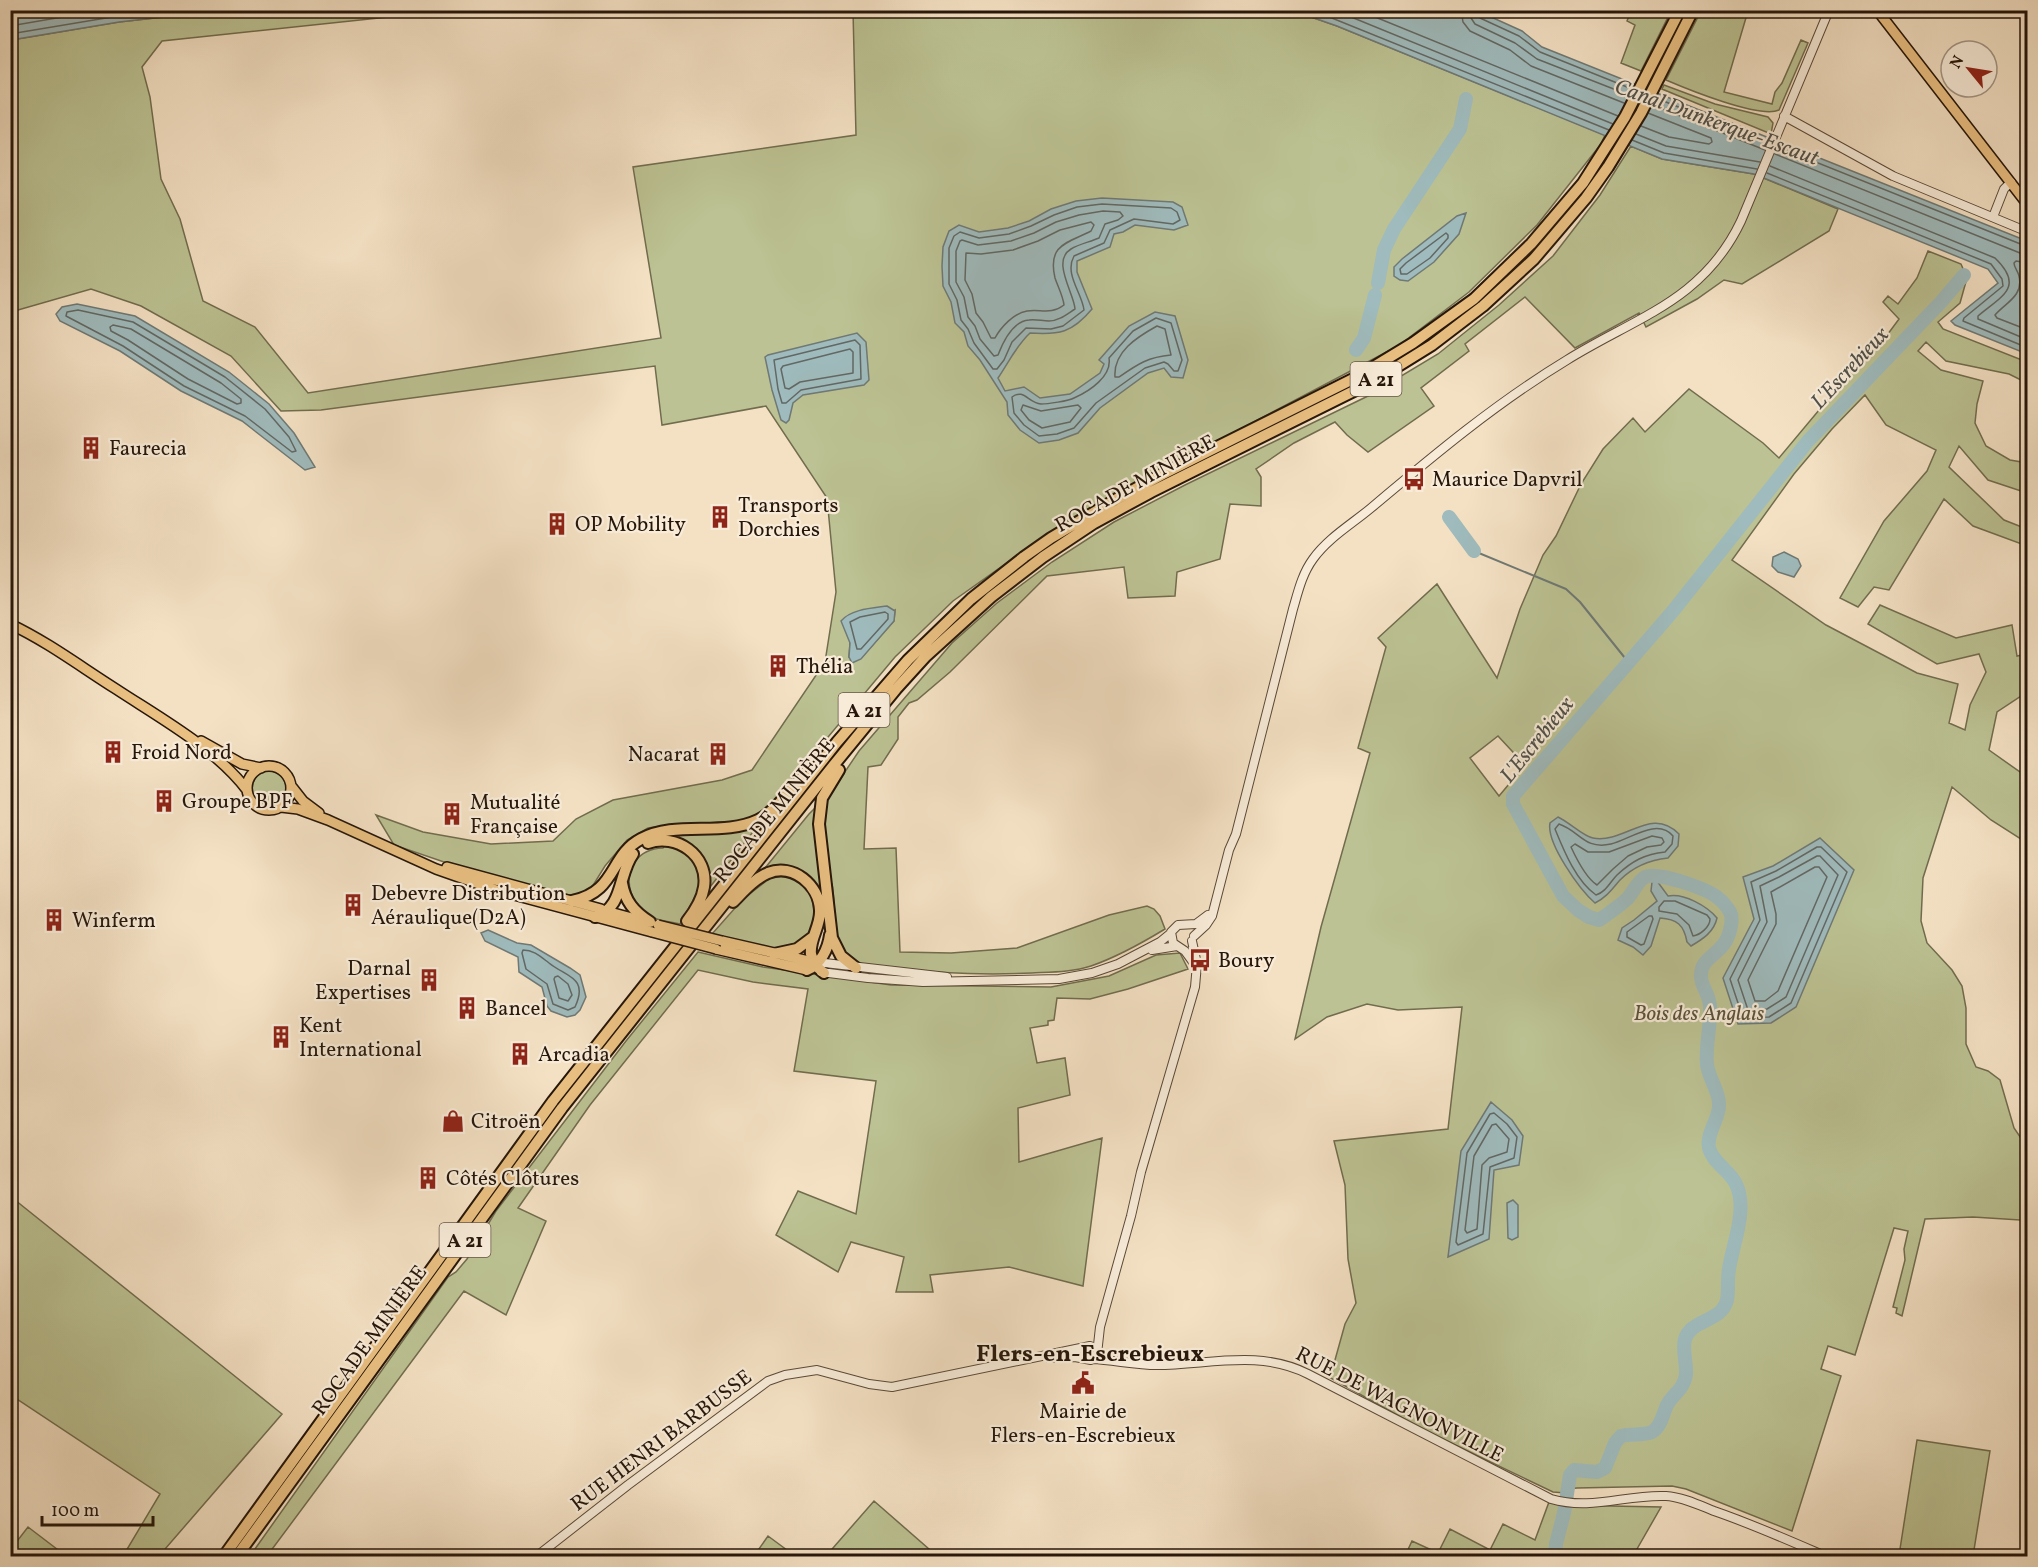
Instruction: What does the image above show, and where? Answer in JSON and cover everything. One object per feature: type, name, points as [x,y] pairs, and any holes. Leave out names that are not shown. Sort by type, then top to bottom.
[{"type":"highway","name":"ROCADE MINIÈRE","points":[[1671,41],[1680,10]]},
{"type":"highway","name":"ROCADE MINIÈRE","points":[[237,1557],[586,1076],[877,712],[926,656],[967,617],[1022,572],[1078,533],[1134,501],[1374,381],[1411,359],[1456,327],[1500,291],[1534,259],[1567,221],[1671,41],[1693,10]]},
{"type":"highway","name":"ROCADE MINIÈRE","points":[[224,1557],[510,1159],[837,742],[923,644],[971,600],[1024,557],[1079,521],[1137,487],[1336,388],[1413,344],[1462,308],[1506,270],[1587,186]]},
{"type":"highway","points":[[856,968],[838,952],[832,938],[819,824],[820,804],[827,788],[877,712]]},
{"type":"highway","points":[[572,901],[590,896],[603,886],[629,847],[644,837],[664,832],[736,826],[760,819],[837,742]]},
{"type":"highway","points":[[602,914],[618,894],[625,868],[634,852],[644,845],[657,840],[670,841],[692,852],[700,862],[705,877],[702,896],[659,967]]},
{"type":"highway","points":[[702,931],[756,880],[767,874],[791,872],[810,884],[816,893],[820,909],[819,924],[811,948],[816,966]]},
{"type":"highway","points":[[622,883],[624,894],[631,906],[653,926]]},
{"type":"highway","points":[[602,914],[600,898],[603,886]]},
{"type":"highway","points":[[816,966],[826,947],[830,928]]},
{"type":"highway","points":[[774,954],[801,947],[816,932]]},
{"type":"main road","points":[[1877,10],[2028,205]]},
{"type":"main road","points":[[10,624],[45,642],[180,731],[222,764],[247,790],[251,801],[261,809],[271,810],[281,807],[298,809],[446,872],[496,890],[653,926],[719,945],[816,966]]},
{"type":"main road","points":[[10,631],[67,657]]},
{"type":"main road","points":[[180,731],[242,764],[261,768],[270,766],[282,770],[303,801],[328,820]]},
{"type":"main road","points":[[247,790],[249,778],[261,768]]},
{"type":"main road","points":[[281,807],[290,797],[292,787]]},
{"type":"main road","points":[[387,847],[446,867],[572,901],[602,914]]},
{"type":"main road","points":[[719,945],[774,954],[816,966]]},
{"type":"street","points":[[816,966],[899,981],[1043,981],[1072,978],[1110,967],[1160,948],[1187,946],[1210,919],[1229,850],[1236,834],[1298,594],[1305,572],[1315,556],[1335,536],[1398,483],[1485,414],[1568,359],[1660,310],[1707,271],[1728,245],[1737,229],[1829,10]]},
{"type":"street","points":[[1783,119],[1893,176],[2028,232]]},
{"type":"street","points":[[1993,217],[2004,189],[2011,182]]},
{"type":"street","points":[[1131,958],[1160,942],[1171,933],[1176,925],[1196,924],[1204,920],[1215,902]]},
{"type":"street","points":[[1093,1348],[1083,1353],[1089,1359],[1096,1356],[1093,1348],[1101,1327],[1196,975],[1192,929],[1186,925]]},
{"type":"street","points":[[1171,933],[1172,941],[1191,960],[1196,975]]},
{"type":"street","points":[[816,966],[982,981]]},
{"type":"street","name":"RUE DE WAGNONVILLE","points":[[1093,1348],[1110,1359]]},
{"type":"street","name":"RUE HENRI BARBUSSE","points":[[537,1557],[754,1389],[773,1379],[817,1370],[869,1384],[892,1387],[1041,1355],[1093,1348]]},
{"type":"street","name":"RUE HENRI BARBUSSE","points":[[1026,1360],[1068,1357],[1089,1359]]},
{"type":"street","name":"RUE DE WAGNONVILLE","points":[[1089,1359],[1159,1365],[1244,1359],[1292,1367],[1530,1490],[1559,1501],[1570,1504],[1595,1504],[1656,1496],[1676,1498],[1752,1524],[1825,1557]]},
{"type":"green space","points":[[217,11],[445,11],[162,41],[142,67],[150,97],[161,179],[180,219],[203,301],[255,327],[308,393],[661,338],[633,167],[856,135],[853,11],[1294,11],[1337,26],[1605,135],[1601,144],[1537,225],[1469,292],[1398,346],[1066,521],[953,601],[895,657],[777,798],[759,813],[756,828],[710,887],[698,891],[680,924],[659,920],[644,913],[635,902],[629,884],[631,868],[640,856],[654,849],[663,848],[670,835],[669,825],[648,828],[627,840],[605,866],[592,887],[584,893],[569,895],[447,863],[394,845],[376,815],[423,832],[491,844],[553,841],[576,819],[613,800],[722,780],[752,770],[825,662],[836,592],[827,498],[766,406],[662,425],[655,366],[321,410],[281,411],[231,356],[141,306],[91,289],[11,312],[11,40],[119,22]],"holes":[[[895,610],[894,621],[861,658],[849,657],[850,643]]]},
{"type":"green space","points":[[1631,11],[1671,11],[1641,71],[1621,63],[1635,25],[1627,21]]},
{"type":"green space","points":[[1701,11],[1748,11],[1724,92],[1772,104],[1775,92],[1782,83],[1801,40],[1808,43],[1779,110],[1770,112],[1740,107],[1666,80]]},
{"type":"green space","points":[[1664,85],[1715,104],[1768,117],[1773,123],[1771,134],[1662,89]]},
{"type":"green space","points":[[1631,146],[1662,159],[1754,174],[1838,209],[1829,231],[1742,284],[1724,280],[1697,299],[1646,327],[1639,313],[1575,348],[1525,297],[1465,344],[1469,351],[1421,388],[1434,406],[1368,452],[1335,422],[1294,443],[1256,469],[1261,477],[1261,506],[1230,504],[1220,559],[1177,572],[1175,596],[1128,598],[1124,567],[1047,576],[950,672],[917,700],[909,703],[898,717],[898,739],[881,765],[868,767],[864,849],[896,848],[900,952],[951,953],[1017,948],[1109,915],[1147,906],[1154,909],[1160,916],[1165,929],[1110,958],[1091,966],[1069,971],[1015,974],[966,973],[872,966],[852,959],[842,948],[837,931],[832,884],[822,885],[811,894],[815,915],[809,933],[796,943],[777,949],[712,934],[743,899],[765,882],[765,868],[809,814],[832,791],[859,751],[952,643],[997,603],[1052,562],[1114,522],[1368,396],[1438,354],[1499,305],[1553,256],[1600,195]]},
{"type":"green space","name":"Bois des Anglais","points":[[1928,251],[1961,264],[1967,278],[1960,303],[1938,322],[1943,329],[2027,362],[2027,383],[2009,374],[1946,361],[1926,342],[1918,351],[1941,370],[1983,381],[1975,423],[1986,446],[2010,460],[2027,463],[2027,493],[1988,480],[1959,446],[1949,467],[2004,520],[2027,529],[2027,546],[1973,526],[1944,499],[1889,590],[1874,587],[1858,607],[1840,598],[1884,521],[1927,471],[1936,450],[1886,425],[1865,395],[1832,429],[1794,474],[1732,560],[1826,625],[1917,673],[1958,684],[1949,723],[1965,730],[1970,705],[1986,672],[1979,654],[1937,664],[1868,624],[1880,605],[1956,638],[2012,625],[2017,656],[2027,654],[2027,692],[1997,712],[1989,750],[2027,777],[2027,843],[1991,820],[1952,787],[1923,878],[1921,921],[1927,943],[1952,970],[1962,986],[1966,1008],[1966,1044],[1976,1067],[1988,1071],[2000,1080],[2014,1128],[2027,1147],[2027,1182],[2021,1214],[2023,1214],[2020,1220],[1973,1217],[1925,1219],[1902,1316],[1896,1313],[1897,1308],[1893,1307],[1905,1260],[1904,1249],[1908,1231],[1894,1228],[1855,1355],[1828,1346],[1821,1369],[1841,1376],[1792,1531],[1686,1489],[1672,1486],[1577,1488],[1566,1489],[1565,1493],[1553,1492],[1426,1431],[1327,1376],[1335,1360],[1345,1324],[1356,1303],[1348,1259],[1345,1185],[1334,1141],[1448,1129],[1462,1007],[1398,1010],[1367,1004],[1327,1017],[1295,1039],[1321,927],[1370,753],[1358,748],[1386,647],[1378,638],[1437,584],[1497,678],[1520,609],[1543,555],[1556,536],[1581,484],[1603,449],[1633,418],[1645,432],[1689,389],[1763,443],[1779,458],[1850,373],[1882,342],[1899,319],[1883,302],[1888,296],[1898,304],[1917,278]],"holes":[[[1498,736],[1525,765],[1499,796],[1470,758]]]},
{"type":"green space","points":[[269,771],[281,776],[286,788],[281,800],[269,805],[257,800],[252,788],[257,776]]},
{"type":"green space","points":[[698,952],[763,967],[891,985],[1051,987],[1109,976],[1156,955],[1180,953],[1188,969],[1090,999],[1057,998],[1054,1020],[1048,1021],[1048,1025],[1030,1028],[1037,1063],[1065,1058],[1070,1095],[1018,1108],[1019,1162],[1102,1138],[1083,1286],[1009,1267],[930,1275],[933,1292],[896,1292],[904,1257],[851,1242],[838,1272],[776,1235],[798,1191],[856,1214],[876,1081],[794,1071],[808,989],[753,982],[698,970],[590,1105],[518,1208],[546,1221],[506,1315],[464,1291],[267,1556],[250,1556],[448,1277],[456,1272],[467,1259],[496,1211],[626,1041]]},
{"type":"green space","points":[[10,1196],[282,1414],[159,1556],[123,1556],[160,1494],[11,1395]]},
{"type":"green space","points":[[1917,1440],[1990,1451],[1973,1556],[1950,1556],[1900,1549]]},
{"type":"green space","points":[[874,1501],[937,1556],[826,1556]]},
{"type":"green space","points":[[1549,1502],[1560,1505],[1661,1507],[1635,1556],[1405,1556],[1412,1541],[1438,1553],[1450,1529],[1490,1550],[1503,1524],[1535,1540]]},
{"type":"green space","points":[[28,1527],[66,1556],[11,1556],[11,1549]]},
{"type":"green space","points":[[768,1536],[795,1556],[754,1556]]},
{"type":"water","points":[[11,10],[217,11],[119,22],[11,40]]},
{"type":"water","name":"Canal Dunkerque-Escaut","points":[[1294,11],[1478,11],[1522,31],[1542,47],[2027,241],[2027,354],[1955,325],[1951,321],[1998,283],[1988,269],[1754,174],[1662,159],[1337,26]]},
{"type":"water","points":[[1102,198],[1173,202],[1182,207],[1188,225],[1174,230],[1135,225],[1114,234],[1110,247],[1077,261],[1077,272],[1092,309],[1078,323],[1064,331],[1030,333],[998,378],[1005,391],[1024,387],[1040,398],[1070,394],[1100,373],[1104,364],[1099,360],[1129,326],[1155,312],[1175,316],[1188,360],[1183,378],[1171,377],[1164,368],[1148,373],[1100,408],[1078,433],[1059,440],[1039,443],[1020,430],[1008,415],[1007,402],[980,360],[968,346],[964,332],[955,323],[951,302],[943,286],[943,247],[949,231],[959,225],[979,232],[1008,228],[1076,201]]},
{"type":"water","points":[[1466,213],[1459,234],[1434,262],[1408,281],[1394,276],[1394,267],[1402,259],[1457,216]]},
{"type":"water","points":[[77,304],[135,316],[229,372],[269,404],[294,433],[315,467],[305,470],[242,421],[181,391],[120,351],[60,321],[56,314],[62,307]]},
{"type":"water","points":[[857,333],[866,342],[869,380],[864,385],[803,395],[793,403],[789,420],[786,423],[781,420],[765,357]]},
{"type":"water","points":[[1784,552],[1798,559],[1801,566],[1794,577],[1778,572],[1772,566],[1773,557]]},
{"type":"water","points":[[887,606],[895,611],[894,621],[861,659],[852,663],[849,657],[850,643],[841,621],[856,612]]},
{"type":"water","points":[[1558,817],[1593,838],[1616,836],[1638,827],[1658,823],[1669,826],[1679,834],[1678,846],[1668,858],[1654,860],[1636,867],[1595,903],[1565,866],[1553,842],[1550,823]]},
{"type":"water","points":[[1820,838],[1854,870],[1796,1007],[1771,1023],[1738,1024],[1723,978],[1754,919],[1743,877],[1773,866]]},
{"type":"water","points":[[1657,881],[1668,896],[1681,896],[1695,901],[1717,918],[1711,931],[1691,946],[1679,924],[1660,918],[1651,946],[1643,955],[1618,940],[1622,928],[1657,901],[1651,891],[1652,882]]},
{"type":"water","points":[[488,930],[517,943],[531,945],[580,975],[586,997],[580,1010],[575,1015],[567,1017],[551,1011],[547,1006],[542,987],[519,972],[518,957],[485,941],[481,933]]},
{"type":"water","points":[[1491,1102],[1512,1120],[1523,1136],[1519,1165],[1494,1170],[1489,1239],[1448,1257],[1461,1151]]},
{"type":"water","points":[[1513,1200],[1518,1205],[1518,1237],[1512,1240],[1508,1238],[1507,1203]]},
{"type":"waterway","points":[[1378,283],[1384,250],[1394,229],[1460,129],[1466,99]]},
{"type":"waterway","name":"L'Escrebieux","points":[[1555,1556],[1570,1475],[1574,1470],[1597,1472],[1605,1468],[1615,1443],[1621,1436],[1655,1430],[1660,1424],[1667,1405],[1685,1380],[1684,1343],[1688,1332],[1719,1313],[1727,1300],[1728,1273],[1741,1204],[1736,1184],[1714,1158],[1709,1148],[1709,1136],[1719,1104],[1707,1065],[1710,1007],[1701,971],[1705,963],[1726,940],[1732,918],[1726,906],[1712,894],[1660,876],[1642,879],[1628,898],[1599,920],[1589,917],[1563,896],[1513,804],[1513,796],[1673,611],[1808,441],[1964,275]]},
{"type":"waterway","points":[[1356,350],[1364,338],[1375,295]]},
{"type":"waterway","points":[[1449,517],[1474,551]]},
{"type":"waterway","points":[[1474,551],[1566,589],[1580,602],[1629,663]]},
{"type":"place","name":"Faurecia","points":[[91,448]]},
{"type":"place","name":"Maurice Dapvril","points":[[1414,479]]},
{"type":"place","name":"Transports Dorchies","points":[[720,517]]},
{"type":"place","name":"OP Mobility","points":[[557,524]]},
{"type":"place","name":"Thélia","points":[[778,666]]},
{"type":"place","name":"Froid Nord","points":[[113,752]]},
{"type":"place","name":"Nacarat","points":[[718,754]]},
{"type":"place","name":"Groupe BPF","points":[[164,801]]},
{"type":"place","name":"Mutualité Française","points":[[452,814]]},
{"type":"place","name":"Debevre Distribution Aéraulique(D2A)","points":[[353,905]]},
{"type":"place","name":"Winferm","points":[[54,920]]},
{"type":"place","name":"Boury","points":[[1200,960]]},
{"type":"place","name":"Darnal Expertises","points":[[429,980]]},
{"type":"place","name":"Bancel","points":[[467,1008]]},
{"type":"place","name":"Kent International","points":[[281,1037]]},
{"type":"place","name":"Arcadia","points":[[520,1054]]},
{"type":"place","name":"Citroën","points":[[453,1121]]},
{"type":"place","name":"Côtés Clôtures","points":[[428,1178]]},
{"type":"place","name":"Mairie de Flers-en-Escrebieux","points":[[1083,1383]]},
{"type":"district","name":"Flers-en-Escrebieux","points":[[1090,1353]]}]
